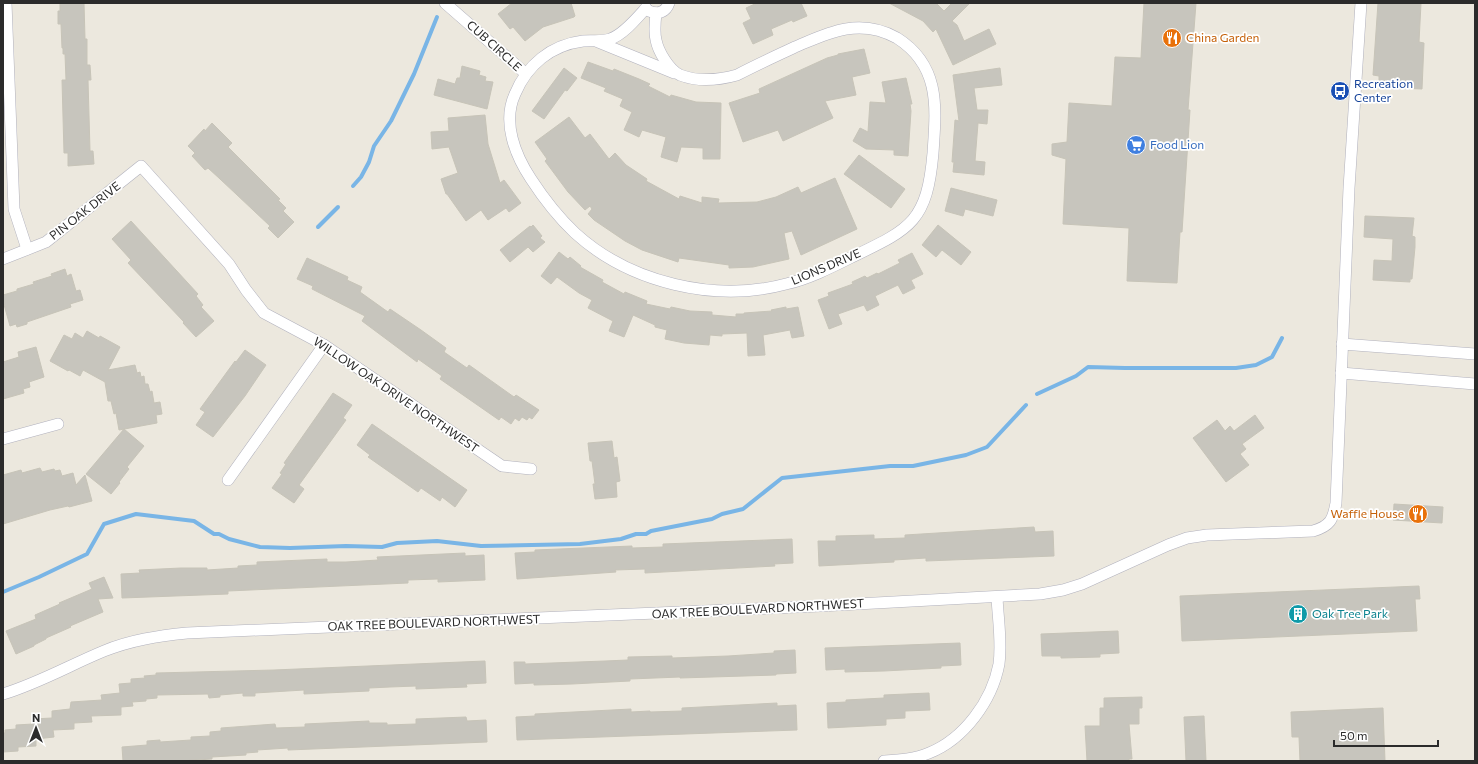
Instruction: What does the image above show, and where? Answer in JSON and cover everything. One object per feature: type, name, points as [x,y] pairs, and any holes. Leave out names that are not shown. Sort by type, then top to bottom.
[{"type":"street","points":[[6,3],[14,210],[28,250]]},
{"type":"street","name":"CUB CIRCLE","points":[[445,3],[525,73]]},
{"type":"street","points":[[644,5],[648,10],[656,13],[662,12],[668,7],[669,3]]},
{"type":"street","name":"OAK TREE BOULEVARD NORTHWEST","points":[[3,694],[24,688],[104,651],[128,642],[157,636],[187,633],[820,606],[1040,594],[1063,590],[1082,584],[1168,545],[1187,538],[1207,535],[1313,531],[1322,528],[1330,522],[1334,514],[1336,503],[1350,180],[1361,3]]},
{"type":"street","name":"LIONS DRIVE","points":[[593,40],[679,75],[712,80],[724,79],[737,75],[828,33],[861,27],[879,30],[891,35],[910,48],[919,57],[930,79],[936,106],[931,174],[926,195],[914,220],[902,231],[887,240],[801,280],[785,285],[746,290],[726,291],[702,289],[648,276],[628,268],[589,245],[554,212],[528,175],[513,144],[510,117],[513,96],[525,73],[543,56],[563,45],[575,42],[593,40],[609,40],[624,30],[637,18],[644,5]]},
{"type":"street","points":[[656,13],[656,41],[664,60],[679,75]]},
{"type":"street","name":"PIN OAK DRIVE","points":[[3,259],[46,242],[141,166]]},
{"type":"street","name":"WILLOW OAK DRIVE NORTHWEST","points":[[141,166],[229,264],[246,290],[264,313],[324,345],[502,466],[531,470]]},
{"type":"street","points":[[1342,344],[1475,354]]},
{"type":"street","points":[[228,480],[324,345]]},
{"type":"street","points":[[1341,373],[1475,384]]},
{"type":"street","points":[[3,439],[58,424]]},
{"type":"street","points":[[884,761],[907,759],[929,753],[946,744],[962,730],[981,707],[994,684],[999,664],[1000,635],[997,597]]},
{"type":"building","points":[[60,3],[84,3],[85,39],[87,39],[87,65],[90,65],[91,80],[88,80],[90,151],[93,151],[94,164],[68,166],[68,153],[64,153],[62,80],[66,80],[65,54],[63,54],[62,48],[61,24],[58,24],[58,11],[60,11]]},
{"type":"building","points":[[512,3],[571,3],[575,16],[543,27],[525,41],[513,27],[510,29],[498,14]]},
{"type":"building","points":[[757,3],[801,3],[807,16],[793,22],[792,20],[771,29],[773,35],[753,44],[743,23],[751,19],[746,8]]},
{"type":"building","points":[[889,3],[936,3],[944,11],[952,3],[970,3],[952,21],[957,25],[964,41],[989,29],[996,44],[953,65],[936,29],[933,32],[923,21]]},
{"type":"building","points":[[1144,3],[1196,3],[1188,110],[1190,110],[1182,232],[1180,232],[1177,283],[1127,281],[1129,228],[1063,224],[1066,159],[1052,155],[1052,144],[1067,142],[1069,103],[1112,106],[1115,57],[1141,58]]},
{"type":"building","points":[[1378,3],[1421,3],[1419,42],[1424,43],[1422,89],[1379,87],[1379,76],[1373,75]]},
{"type":"building","points":[[864,49],[870,73],[852,77],[856,95],[825,101],[833,118],[783,141],[778,130],[743,142],[729,103],[760,93],[759,89],[827,58],[838,54]]},
{"type":"building","points":[[588,62],[613,71],[614,69],[639,79],[650,84],[648,86],[670,97],[671,95],[696,102],[721,103],[720,159],[703,159],[703,148],[681,147],[677,162],[661,157],[666,137],[642,130],[639,137],[624,130],[632,112],[620,106],[623,99],[604,91],[606,88],[581,78]]},
{"type":"building","points":[[462,66],[480,71],[479,75],[486,77],[485,81],[493,82],[487,109],[434,95],[438,79],[455,84],[457,78],[460,78]]},
{"type":"building","points":[[564,68],[577,78],[567,91],[565,90],[544,119],[532,111]]},
{"type":"building","points":[[1000,68],[1002,85],[974,88],[977,110],[988,110],[987,124],[978,123],[975,161],[985,162],[984,175],[953,172],[954,162],[952,162],[955,120],[959,121],[953,75]]},
{"type":"building","points":[[906,78],[912,104],[910,104],[911,111],[908,156],[894,155],[894,150],[866,149],[853,141],[860,128],[868,132],[870,102],[886,103],[882,82]]},
{"type":"building","points":[[485,115],[488,144],[500,183],[504,180],[521,203],[509,212],[506,208],[488,220],[481,210],[466,221],[446,194],[441,179],[458,173],[449,147],[432,149],[431,132],[449,131],[448,118]]},
{"type":"building","points":[[569,117],[585,138],[590,134],[609,159],[615,153],[626,165],[647,179],[646,181],[679,199],[680,196],[702,203],[702,197],[719,199],[718,203],[757,202],[776,197],[798,187],[801,193],[835,178],[857,229],[801,255],[792,231],[784,233],[789,259],[753,267],[729,268],[729,265],[679,258],[678,262],[642,250],[625,241],[594,220],[588,214],[592,209],[590,206],[585,210],[568,192],[545,161],[547,159],[535,142]]},
{"type":"building","points":[[212,123],[232,143],[228,147],[280,199],[278,200],[286,208],[283,211],[294,222],[278,238],[268,228],[270,226],[208,168],[205,170],[192,156],[195,153],[188,146],[204,129],[205,131]]},
{"type":"building","points":[[859,155],[905,189],[891,208],[844,174]]},
{"type":"building","points":[[951,188],[997,200],[993,216],[965,209],[963,216],[945,211]]},
{"type":"building","points":[[1365,216],[1414,218],[1412,236],[1415,237],[1415,247],[1412,279],[1410,279],[1410,282],[1373,280],[1374,260],[1392,261],[1393,239],[1364,237]]},
{"type":"building","points":[[131,221],[198,294],[196,296],[203,305],[201,307],[214,321],[196,337],[183,323],[184,322],[128,263],[131,260],[112,239]]},
{"type":"building","points":[[533,225],[542,236],[540,238],[545,242],[533,252],[528,247],[510,262],[500,250]]},
{"type":"building","points":[[938,225],[971,252],[961,265],[942,250],[936,257],[922,245]]},
{"type":"building","points":[[559,252],[568,259],[570,257],[581,266],[580,267],[603,280],[602,282],[624,294],[625,292],[647,301],[646,304],[670,309],[671,307],[690,311],[712,312],[712,315],[736,317],[736,314],[772,311],[771,310],[786,307],[786,309],[798,307],[804,336],[792,338],[790,330],[763,335],[765,355],[748,356],[747,333],[722,334],[722,336],[710,335],[709,345],[684,343],[665,339],[667,330],[655,327],[655,325],[633,315],[624,337],[609,331],[613,321],[588,308],[592,300],[579,293],[557,277],[551,284],[541,276]]},
{"type":"building","points":[[912,253],[923,274],[911,280],[915,288],[903,294],[898,285],[875,296],[879,305],[867,311],[864,305],[838,314],[842,324],[829,329],[818,300],[829,296],[828,293],[853,284],[852,282],[865,276],[867,278],[877,273],[878,274],[900,263],[898,260]]},
{"type":"building","points":[[307,258],[348,277],[347,280],[362,287],[360,292],[388,312],[390,309],[421,330],[446,348],[444,352],[467,368],[469,365],[514,397],[516,395],[539,410],[532,419],[529,417],[527,420],[522,417],[519,421],[515,418],[511,424],[501,417],[499,420],[440,379],[442,376],[418,359],[417,362],[362,321],[365,316],[312,289],[313,286],[297,279]]},
{"type":"building","points":[[65,269],[67,276],[71,274],[76,291],[80,290],[83,300],[70,304],[71,307],[27,322],[27,324],[17,327],[16,324],[10,326],[3,301],[3,295],[34,284],[33,282],[52,276],[51,274]]},
{"type":"building","points":[[87,331],[120,347],[108,370],[135,365],[137,373],[140,372],[141,377],[144,376],[145,384],[148,384],[150,392],[152,391],[154,403],[160,402],[162,414],[156,415],[157,423],[119,430],[116,413],[114,414],[111,401],[108,401],[105,382],[83,370],[80,376],[50,361],[64,335],[72,339],[75,333],[83,338]]},
{"type":"building","points":[[36,347],[44,377],[29,382],[30,387],[23,389],[24,393],[3,399],[3,362],[19,357],[18,352]]},
{"type":"building","points":[[245,350],[266,365],[245,396],[213,437],[196,425],[205,412],[200,409],[235,361],[236,362]]},
{"type":"building","points":[[333,393],[352,405],[343,418],[346,420],[299,485],[304,489],[294,503],[272,488],[282,474],[280,473],[286,464],[284,463]]},
{"type":"building","points":[[1255,415],[1264,428],[1242,444],[1246,449],[1240,454],[1249,465],[1226,482],[1193,438],[1217,420],[1225,431],[1230,426],[1234,431]]},
{"type":"building","points":[[372,424],[467,490],[455,507],[442,497],[440,501],[421,488],[418,492],[368,457],[370,455],[357,445]]},
{"type":"building","points":[[124,429],[144,446],[127,467],[129,469],[111,494],[86,474]]},
{"type":"building","points":[[612,441],[614,458],[617,457],[620,481],[616,482],[617,497],[595,499],[593,484],[595,484],[588,443]]},
{"type":"building","points":[[40,468],[42,472],[54,469],[55,471],[60,470],[62,476],[73,473],[76,485],[85,475],[92,501],[50,510],[3,524],[3,475],[21,470],[22,473]]},
{"type":"building","name":"Waffle House","points":[[1394,504],[1443,507],[1442,523],[1393,520]]},
{"type":"building","points":[[1034,527],[1035,532],[1053,531],[1054,556],[926,561],[926,558],[894,560],[894,562],[819,566],[818,541],[836,541],[836,536],[874,535],[874,539],[905,538],[905,535]]},
{"type":"building","points":[[792,539],[793,563],[774,564],[775,566],[645,573],[645,569],[615,570],[616,572],[517,579],[515,553],[535,552],[535,550],[632,546],[632,548],[663,547],[663,544]]},
{"type":"building","points":[[465,553],[465,556],[484,555],[485,580],[438,582],[438,579],[408,580],[408,583],[228,591],[228,594],[122,598],[121,574],[140,573],[139,570],[207,568],[207,570],[257,565],[257,562],[327,559],[327,562],[346,562],[378,560],[377,557]]},
{"type":"building","points":[[104,577],[113,598],[98,599],[103,612],[70,626],[71,627],[16,654],[6,631],[36,619],[35,615],[92,589],[89,583]]},
{"type":"building","name":"Oak Tree Park","points":[[1419,586],[1420,599],[1415,599],[1417,631],[1182,641],[1180,596]]},
{"type":"building","points":[[1118,631],[1119,653],[1100,654],[1100,657],[1061,658],[1061,656],[1042,656],[1041,634]]},
{"type":"building","points":[[960,643],[961,665],[941,666],[941,668],[884,671],[845,672],[845,669],[826,670],[825,648]]},
{"type":"building","points":[[795,650],[796,673],[776,675],[630,679],[630,681],[572,684],[515,684],[514,662],[525,662],[525,664],[628,660],[628,657],[672,656],[672,658],[728,656]]},
{"type":"building","points":[[485,661],[486,683],[466,684],[467,687],[416,689],[416,686],[390,687],[369,688],[369,691],[304,694],[304,690],[255,693],[255,696],[243,696],[243,693],[220,695],[220,697],[209,698],[208,694],[157,695],[157,698],[146,699],[146,701],[132,702],[133,706],[121,707],[121,715],[91,716],[92,722],[74,723],[74,729],[53,730],[54,737],[36,739],[36,746],[18,747],[18,751],[3,752],[3,733],[5,733],[5,730],[16,729],[16,725],[33,724],[33,719],[52,718],[52,711],[70,709],[71,702],[102,700],[101,695],[120,693],[119,684],[131,683],[131,679],[145,678],[144,676],[156,675],[156,673],[274,670]]},
{"type":"building","points":[[929,693],[930,710],[905,711],[905,718],[886,719],[886,725],[828,728],[827,703],[846,702],[846,700],[884,698],[884,695]]},
{"type":"building","points":[[1142,697],[1142,708],[1139,708],[1139,724],[1129,724],[1132,759],[1129,759],[1129,761],[1087,761],[1085,726],[1100,726],[1100,708],[1104,708],[1104,698]]},
{"type":"building","points":[[777,703],[777,706],[796,705],[797,730],[517,740],[516,717],[535,716],[535,714],[631,709],[631,712],[682,711],[682,708]]},
{"type":"building","points":[[1383,708],[1385,761],[1300,761],[1299,737],[1292,737],[1291,712]]},
{"type":"building","points":[[1204,716],[1206,761],[1186,761],[1184,717]]},
{"type":"building","points":[[466,717],[467,721],[486,720],[487,742],[288,750],[288,748],[257,750],[258,752],[246,753],[246,755],[212,757],[212,759],[181,761],[123,761],[122,747],[147,745],[147,741],[160,740],[160,742],[191,740],[191,737],[210,736],[210,732],[221,731],[221,728],[275,724],[276,728],[305,727],[305,724],[369,721],[369,723],[387,723],[387,725],[416,724],[416,719]]},
{"type":"waterway","points":[[353,186],[361,177],[369,162],[374,146],[391,121],[414,74],[437,17]]},
{"type":"waterway","points":[[318,227],[338,207]]},
{"type":"waterway","points":[[1037,394],[1076,376],[1088,367],[1236,368],[1256,365],[1272,357],[1282,338]]},
{"type":"waterway","points":[[3,592],[87,554],[104,524],[136,514],[194,521],[214,534],[219,534],[229,539],[260,547],[382,547],[397,543],[437,541],[481,546],[580,544],[621,539],[636,534],[646,534],[651,531],[712,519],[722,514],[743,509],[782,478],[890,466],[913,466],[966,455],[987,447],[1026,405]]},
{"type":"place","name":"China Garden","points":[[1172,38]]},
{"type":"place","name":"Recreation Center","points":[[1340,91]]},
{"type":"place","name":"Food Lion","points":[[1136,145]]},
{"type":"place","name":"Waffle House","points":[[1418,514]]},
{"type":"place","name":"Oak Tree Park","points":[[1298,614]]}]
